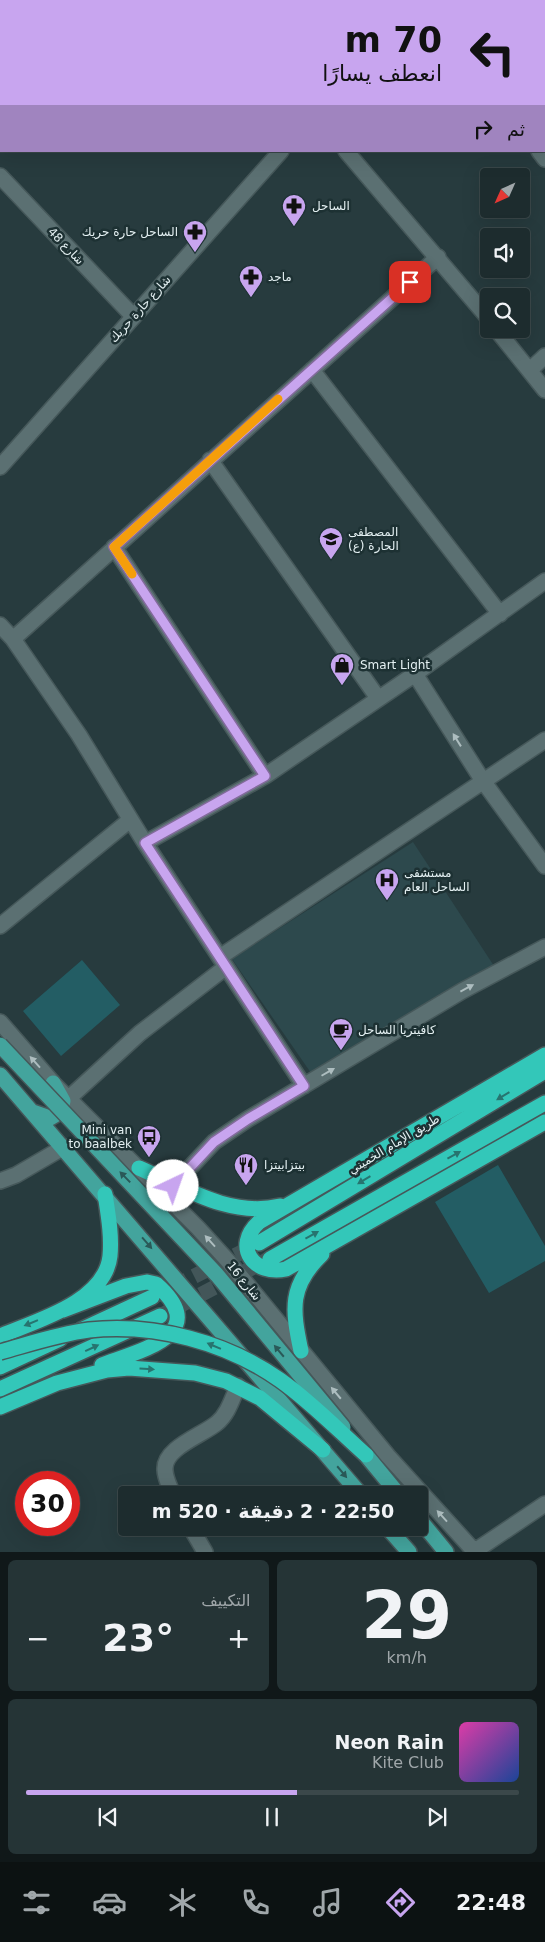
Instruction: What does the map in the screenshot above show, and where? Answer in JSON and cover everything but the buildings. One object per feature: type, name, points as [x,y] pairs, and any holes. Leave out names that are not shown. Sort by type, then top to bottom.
[{"type":"highway","points":[[545,1055],[259,1222],[251,1230],[246,1246],[253,1260],[267,1270],[279,1270],[333,1243],[545,1122]]},
{"type":"highway","name":"طريق الإمام الخميني","points":[[259,1243],[545,1071]]},
{"type":"highway","points":[[270,1259],[545,1103]]},
{"type":"highway","points":[[138,1168],[169,1190],[244,1208],[264,1209],[298,1200]]},
{"type":"highway","points":[[63,1310],[84,1297],[96,1285],[109,1263],[110,1236],[105,1194]]},
{"type":"highway","points":[[301,1351],[294,1309],[297,1289],[308,1270],[333,1243]]},
{"type":"highway","points":[[0,1336],[126,1286],[152,1282],[167,1294],[178,1311],[179,1321],[174,1330],[154,1344],[0,1407]]},
{"type":"highway","points":[[0,1367],[152,1297]]},
{"type":"highway","points":[[0,1389],[160,1316]]},
{"type":"highway","points":[[0,1352],[38,1341],[90,1330],[151,1331],[190,1338],[232,1354],[280,1379],[366,1455]]},
{"type":"highway","points":[[57,1383],[107,1370],[129,1368],[195,1373],[238,1386],[271,1406],[323,1450]]},
{"type":"main road","name":"شارع 16","points":[[0,1045],[217,1275],[392,1486]]},
{"type":"main road","points":[[0,1075],[105,1194],[353,1486]]},
{"type":"main road","points":[[31,1111],[46,1118],[54,1117],[60,1112],[63,1101],[54,1083]]},
{"type":"main road","points":[[428,1530],[446,1552]]},
{"type":"main road","points":[[395,1536],[409,1552]]},
{"type":"street","name":"شارع حارة حريك","points":[[0,468],[280,152]]},
{"type":"street","points":[[347,152],[480,308]]},
{"type":"street","name":"شارع 48","points":[[1,179],[133,316]]},
{"type":"street","points":[[13,639],[438,257]]},
{"type":"street","points":[[503,338],[545,390]]},
{"type":"street","points":[[530,370],[545,356]]},
{"type":"street","points":[[312,370],[500,614]]},
{"type":"street","points":[[210,460],[378,698]]},
{"type":"street","points":[[114,547],[265,776]]},
{"type":"street","points":[[145,843],[265,776],[415,674],[545,582]]},
{"type":"street","points":[[0,625],[13,639],[83,741],[130,820],[304,1086]]},
{"type":"street","points":[[415,674],[483,781],[545,866]]},
{"type":"street","points":[[69,1098],[140,1033],[223,962],[545,740]]},
{"type":"street","points":[[0,926],[130,820]]},
{"type":"street","points":[[169,1190],[214,1142],[248,1119],[462,991],[545,947]]},
{"type":"street","points":[[0,1022],[54,1083],[138,1168]]},
{"type":"street","points":[[0,1181],[16,1175],[64,1148]]},
{"type":"street","name":"شارع 16","points":[[169,1190],[388,1456],[475,1552]]},
{"type":"street","points":[[170,1486],[165,1471],[165,1463],[170,1455],[207,1431],[222,1418],[238,1386]]},
{"type":"street","points":[[475,1552],[545,1504]]},
{"type":"street","points":[[196,1536],[206,1552]]},
{"type":"shaded area","name":"مستشفى الساحل العام","points":[[413,842],[494,966],[311,1073],[232,959]]},
{"type":"shaded area","points":[[82,960],[120,1005],[61,1056],[23,1011]]},
{"type":"shaded area","points":[[498,1165],[545,1246],[545,1261],[489,1293],[435,1202]]},
{"type":"tunnel","points":[[153,1297],[258,1244]]},
{"type":"tunnel","points":[[160,1316],[267,1260]]},
{"type":"slow traffic","points":[[132,574],[114,547],[278,399]]},
{"type":"place","name":"الساحل","points":[[294,227]]},
{"type":"place","name":"الساحل حارة حريك","points":[[195,253]]},
{"type":"place","name":"ماجد","points":[[251,298]]},
{"type":"place","name":"المصطفى الحارة (ع)","points":[[331,560]]},
{"type":"place","name":"Smart Light","points":[[342,686]]},
{"type":"place","name":"مستشفى الساحل العام","points":[[387,901]]},
{"type":"place","name":"كافيتريا الساحل","points":[[341,1051]]},
{"type":"place","name":"Mini van to baalbek","points":[[149,1158]]},
{"type":"place","name":"بيتزابيتزا","points":[[246,1186]]},
{"type":"route","points":[[173,1186],[214,1142],[248,1119],[304,1086],[145,843],[265,776],[114,547],[410,282]]}]
